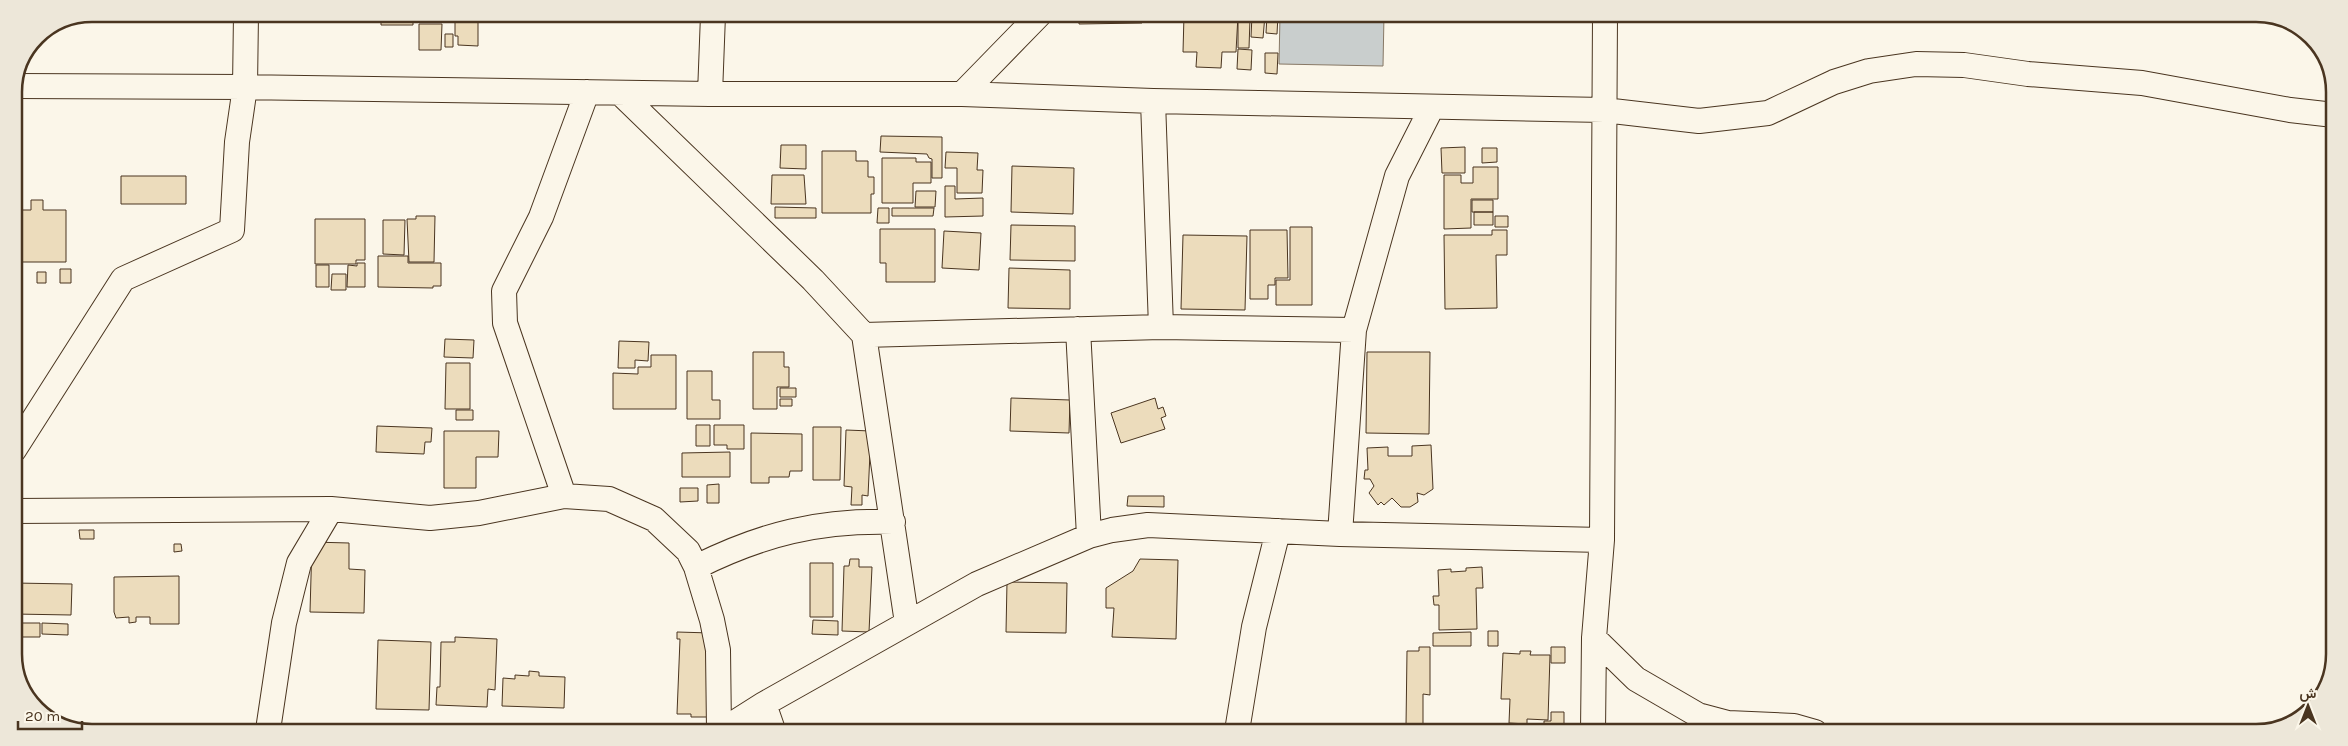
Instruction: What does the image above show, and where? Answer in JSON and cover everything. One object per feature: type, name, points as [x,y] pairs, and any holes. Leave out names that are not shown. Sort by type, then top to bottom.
[{"type":"street","points":[[23,437],[123,280],[232,230],[237,142],[245,87],[246,22]]},
{"type":"street","points":[[710,94],[714,22]]},
{"type":"street","points":[[962,94],[1032,22]]},
{"type":"street","points":[[1592,724],[1594,638],[1602,540],[1605,22]]},
{"type":"street","points":[[23,86],[245,87],[710,94],[962,94],[1153,101],[1604,110],[1699,122],[1768,113],[1834,82],[1870,71],[1916,64],[1964,65],[2028,74],[2142,83],[2290,110],[2325,114]]},
{"type":"street","points":[[564,496],[506,322],[504,290],[541,217],[587,92]]},
{"type":"street","points":[[620,93],[813,280],[864,335],[907,623]]},
{"type":"street","points":[[1153,101],[1162,327]]},
{"type":"street","points":[[1340,534],[1354,330],[1397,176],[1432,107]]},
{"type":"street","points":[[864,335],[1162,327],[1354,330]]},
{"type":"street","points":[[1078,329],[1089,536]]},
{"type":"street","points":[[23,511],[331,509],[430,518],[479,513],[564,496],[609,499],[654,519],[688,551],[696,567],[712,620],[718,650],[719,724]]},
{"type":"street","points":[[269,724],[284,623],[299,564],[331,509]]},
{"type":"street","points":[[696,567],[758,539],[791,530],[859,521],[893,522]]},
{"type":"street","points":[[732,724],[764,704],[977,584],[1089,536],[1112,530],[1148,525],[1340,534],[1602,540]]},
{"type":"street","points":[[1237,724],[1254,627],[1278,531]]},
{"type":"street","points":[[1594,638],[1636,679],[1698,715],[1728,723],[1750,724]]},
{"type":"street","points":[[764,704],[771,724]]},
{"type":"shaded area","points":[[1280,22],[1384,22],[1383,66],[1279,64]]},
{"type":"building","points":[[381,22],[413,22],[413,25],[381,25]]},
{"type":"building","points":[[455,22],[478,22],[478,46],[458,45],[458,36],[455,36]]},
{"type":"building","points":[[1079,22],[1142,22],[1142,23],[1079,24]]},
{"type":"building","points":[[1184,22],[1238,22],[1236,52],[1222,52],[1221,68],[1196,67],[1197,52],[1183,52]]},
{"type":"building","points":[[1238,22],[1250,22],[1249,48],[1238,48]]},
{"type":"building","points":[[1252,22],[1264,22],[1263,38],[1251,37]]},
{"type":"building","points":[[1267,22],[1278,22],[1277,34],[1266,33]]},
{"type":"building","points":[[419,24],[442,24],[441,50],[419,50]]},
{"type":"building","points":[[445,34],[453,34],[453,47],[445,47]]},
{"type":"building","points":[[1238,49],[1252,50],[1251,70],[1237,69]]},
{"type":"building","points":[[1265,53],[1278,53],[1277,74],[1265,73]]},
{"type":"building","points":[[881,136],[942,137],[942,178],[932,178],[932,159],[927,154],[880,152]]},
{"type":"building","points":[[781,145],[806,145],[806,169],[780,168]]},
{"type":"building","points":[[1465,147],[1465,173],[1442,173],[1441,148]]},
{"type":"building","points":[[1482,148],[1497,148],[1497,162],[1482,163]]},
{"type":"building","points":[[822,151],[856,151],[856,161],[868,161],[868,177],[874,177],[874,194],[871,194],[871,213],[822,213]]},
{"type":"building","points":[[946,152],[978,153],[977,170],[983,170],[982,193],[957,193],[957,168],[945,168]]},
{"type":"building","points":[[882,158],[916,158],[916,162],[931,162],[931,183],[913,183],[913,203],[882,203]]},
{"type":"building","points":[[1012,166],[1074,168],[1073,214],[1011,212]]},
{"type":"building","points":[[1473,167],[1498,167],[1498,199],[1471,199],[1471,228],[1444,229],[1444,175],[1461,175],[1461,183],[1473,183]]},
{"type":"building","points":[[772,175],[804,175],[806,204],[771,204]]},
{"type":"building","points":[[121,176],[186,176],[186,204],[121,204]]},
{"type":"building","points":[[945,186],[955,186],[955,199],[983,198],[983,216],[945,217]]},
{"type":"building","points":[[916,191],[936,191],[935,207],[915,207]]},
{"type":"building","points":[[31,200],[43,200],[43,210],[66,210],[66,262],[22,262],[22,210],[31,210]]},
{"type":"building","points":[[1472,200],[1493,200],[1493,212],[1472,212]]},
{"type":"building","points":[[775,207],[816,208],[816,218],[775,218]]},
{"type":"building","points":[[878,208],[889,208],[889,223],[877,223]]},
{"type":"building","points":[[892,208],[934,208],[933,216],[892,216]]},
{"type":"building","points":[[1474,212],[1493,212],[1493,225],[1474,225]]},
{"type":"building","points":[[416,216],[435,216],[434,262],[409,262],[407,219],[416,219]]},
{"type":"building","points":[[1495,216],[1508,216],[1508,227],[1495,227]]},
{"type":"building","points":[[315,219],[365,219],[365,260],[356,260],[356,264],[315,264]]},
{"type":"building","points":[[383,220],[405,220],[404,255],[383,254]]},
{"type":"building","points":[[1011,225],[1075,226],[1075,261],[1010,260]]},
{"type":"building","points":[[1290,227],[1312,227],[1312,305],[1276,305],[1276,280],[1290,280]]},
{"type":"building","points":[[880,229],[935,229],[935,282],[886,282],[886,263],[880,263]]},
{"type":"building","points":[[1250,230],[1287,230],[1288,278],[1275,278],[1275,285],[1268,285],[1268,299],[1250,299]]},
{"type":"building","points":[[1492,230],[1507,230],[1507,255],[1496,255],[1497,308],[1445,309],[1444,235],[1492,235]]},
{"type":"building","points":[[944,231],[981,233],[979,270],[942,268]]},
{"type":"building","points":[[1183,235],[1247,236],[1245,310],[1181,309]]},
{"type":"building","points":[[378,256],[408,256],[408,263],[441,263],[441,286],[433,286],[433,288],[378,287]]},
{"type":"building","points":[[357,263],[365,263],[365,287],[347,287],[348,265],[357,266]]},
{"type":"building","points":[[316,265],[329,265],[329,287],[316,287]]},
{"type":"building","points":[[1009,268],[1070,270],[1070,309],[1008,308]]},
{"type":"building","points":[[60,269],[71,269],[71,283],[60,283]]},
{"type":"building","points":[[37,272],[46,272],[46,283],[37,283]]},
{"type":"building","points":[[332,274],[346,274],[346,290],[331,290]]},
{"type":"building","points":[[445,339],[474,340],[473,358],[444,357]]},
{"type":"building","points":[[619,341],[649,342],[648,361],[635,360],[635,368],[618,368]]},
{"type":"building","points":[[753,352],[784,352],[784,367],[789,367],[789,387],[777,387],[777,409],[753,409]]},
{"type":"building","points":[[1367,352],[1430,352],[1429,434],[1366,433]]},
{"type":"building","points":[[651,355],[676,355],[676,409],[613,409],[613,373],[638,374],[638,367],[651,367]]},
{"type":"building","points":[[446,363],[470,363],[470,409],[445,409]]},
{"type":"building","points":[[687,371],[712,371],[712,400],[720,400],[720,419],[687,419]]},
{"type":"building","points":[[780,388],[796,388],[796,397],[780,397]]},
{"type":"building","points":[[1011,398],[1070,400],[1069,433],[1010,431]]},
{"type":"building","points":[[1155,398],[1158,409],[1163,407],[1166,416],[1161,418],[1165,429],[1121,443],[1111,413]]},
{"type":"building","points":[[780,399],[792,399],[792,406],[780,406]]},
{"type":"building","points":[[456,410],[473,410],[473,420],[456,420]]},
{"type":"building","points":[[696,425],[710,425],[710,446],[696,446]]},
{"type":"building","points":[[714,425],[744,425],[744,449],[727,449],[727,445],[714,445]]},
{"type":"building","points":[[377,426],[432,428],[431,442],[425,442],[424,454],[376,452]]},
{"type":"building","points":[[813,427],[841,427],[840,480],[813,480]]},
{"type":"building","points":[[846,430],[871,431],[868,496],[862,495],[862,505],[851,505],[852,487],[844,486]]},
{"type":"building","points":[[444,431],[499,431],[498,457],[476,457],[476,488],[444,488]]},
{"type":"building","points":[[751,433],[802,434],[802,471],[790,471],[789,477],[769,477],[769,483],[751,483]]},
{"type":"building","points":[[1431,445],[1433,489],[1424,495],[1417,493],[1418,502],[1410,507],[1401,507],[1392,498],[1384,505],[1381,502],[1378,505],[1369,493],[1374,486],[1370,479],[1364,479],[1365,470],[1368,470],[1367,448],[1388,447],[1388,456],[1412,456],[1412,446]]},
{"type":"building","points":[[730,452],[730,477],[682,477],[682,453]]},
{"type":"building","points":[[719,484],[719,503],[707,503],[707,485]]},
{"type":"building","points":[[680,488],[698,488],[698,501],[680,502]]},
{"type":"building","points":[[1128,496],[1164,496],[1164,507],[1127,506]]},
{"type":"building","points":[[79,530],[94,530],[94,539],[80,539]]},
{"type":"building","points":[[312,542],[349,543],[349,569],[365,570],[364,613],[310,612]]},
{"type":"building","points":[[174,544],[181,544],[182,551],[174,552]]},
{"type":"building","points":[[850,559],[859,559],[859,567],[872,567],[869,632],[842,631],[844,566],[849,566]]},
{"type":"building","points":[[1140,559],[1178,560],[1176,639],[1112,637],[1114,608],[1106,608],[1106,588],[1133,571]]},
{"type":"building","points":[[810,563],[833,563],[833,617],[810,617]]},
{"type":"building","points":[[1482,567],[1483,588],[1476,588],[1477,629],[1439,630],[1439,605],[1434,605],[1433,596],[1439,596],[1438,570],[1451,569],[1451,572],[1466,571],[1466,568]]},
{"type":"building","points":[[179,576],[179,624],[150,624],[150,617],[136,617],[136,622],[129,623],[129,617],[116,618],[114,612],[114,577]]},
{"type":"building","points":[[1007,582],[1067,583],[1066,633],[1006,632]]},
{"type":"building","points":[[23,583],[72,584],[71,615],[23,614]]},
{"type":"building","points":[[813,620],[838,621],[838,635],[812,634]]},
{"type":"building","points":[[23,623],[40,623],[40,637],[23,637]]},
{"type":"building","points":[[42,623],[68,624],[68,635],[42,634]]},
{"type":"building","points":[[1488,631],[1498,631],[1498,646],[1488,646]]},
{"type":"building","points":[[677,632],[711,633],[710,717],[691,717],[691,714],[677,714],[680,639],[677,639]]},
{"type":"building","points":[[1471,632],[1471,646],[1433,646],[1433,633]]},
{"type":"building","points":[[455,637],[497,639],[495,690],[488,689],[487,707],[436,705],[437,687],[440,687],[441,642],[455,642]]},
{"type":"building","points":[[378,640],[431,642],[429,710],[376,709]]},
{"type":"building","points":[[1419,647],[1430,647],[1430,695],[1423,694],[1423,724],[1406,724],[1407,651],[1419,651]]},
{"type":"building","points":[[1551,647],[1565,647],[1565,663],[1551,663]]},
{"type":"building","points":[[1520,651],[1531,651],[1530,655],[1550,655],[1548,720],[1527,719],[1527,724],[1509,723],[1510,699],[1501,699],[1503,653],[1520,654]]},
{"type":"building","points":[[529,671],[539,672],[539,676],[565,677],[564,708],[502,706],[503,678],[515,679],[515,675],[529,676]]},
{"type":"building","points":[[1551,712],[1564,712],[1564,724],[1544,724],[1544,721],[1551,721]]}]
